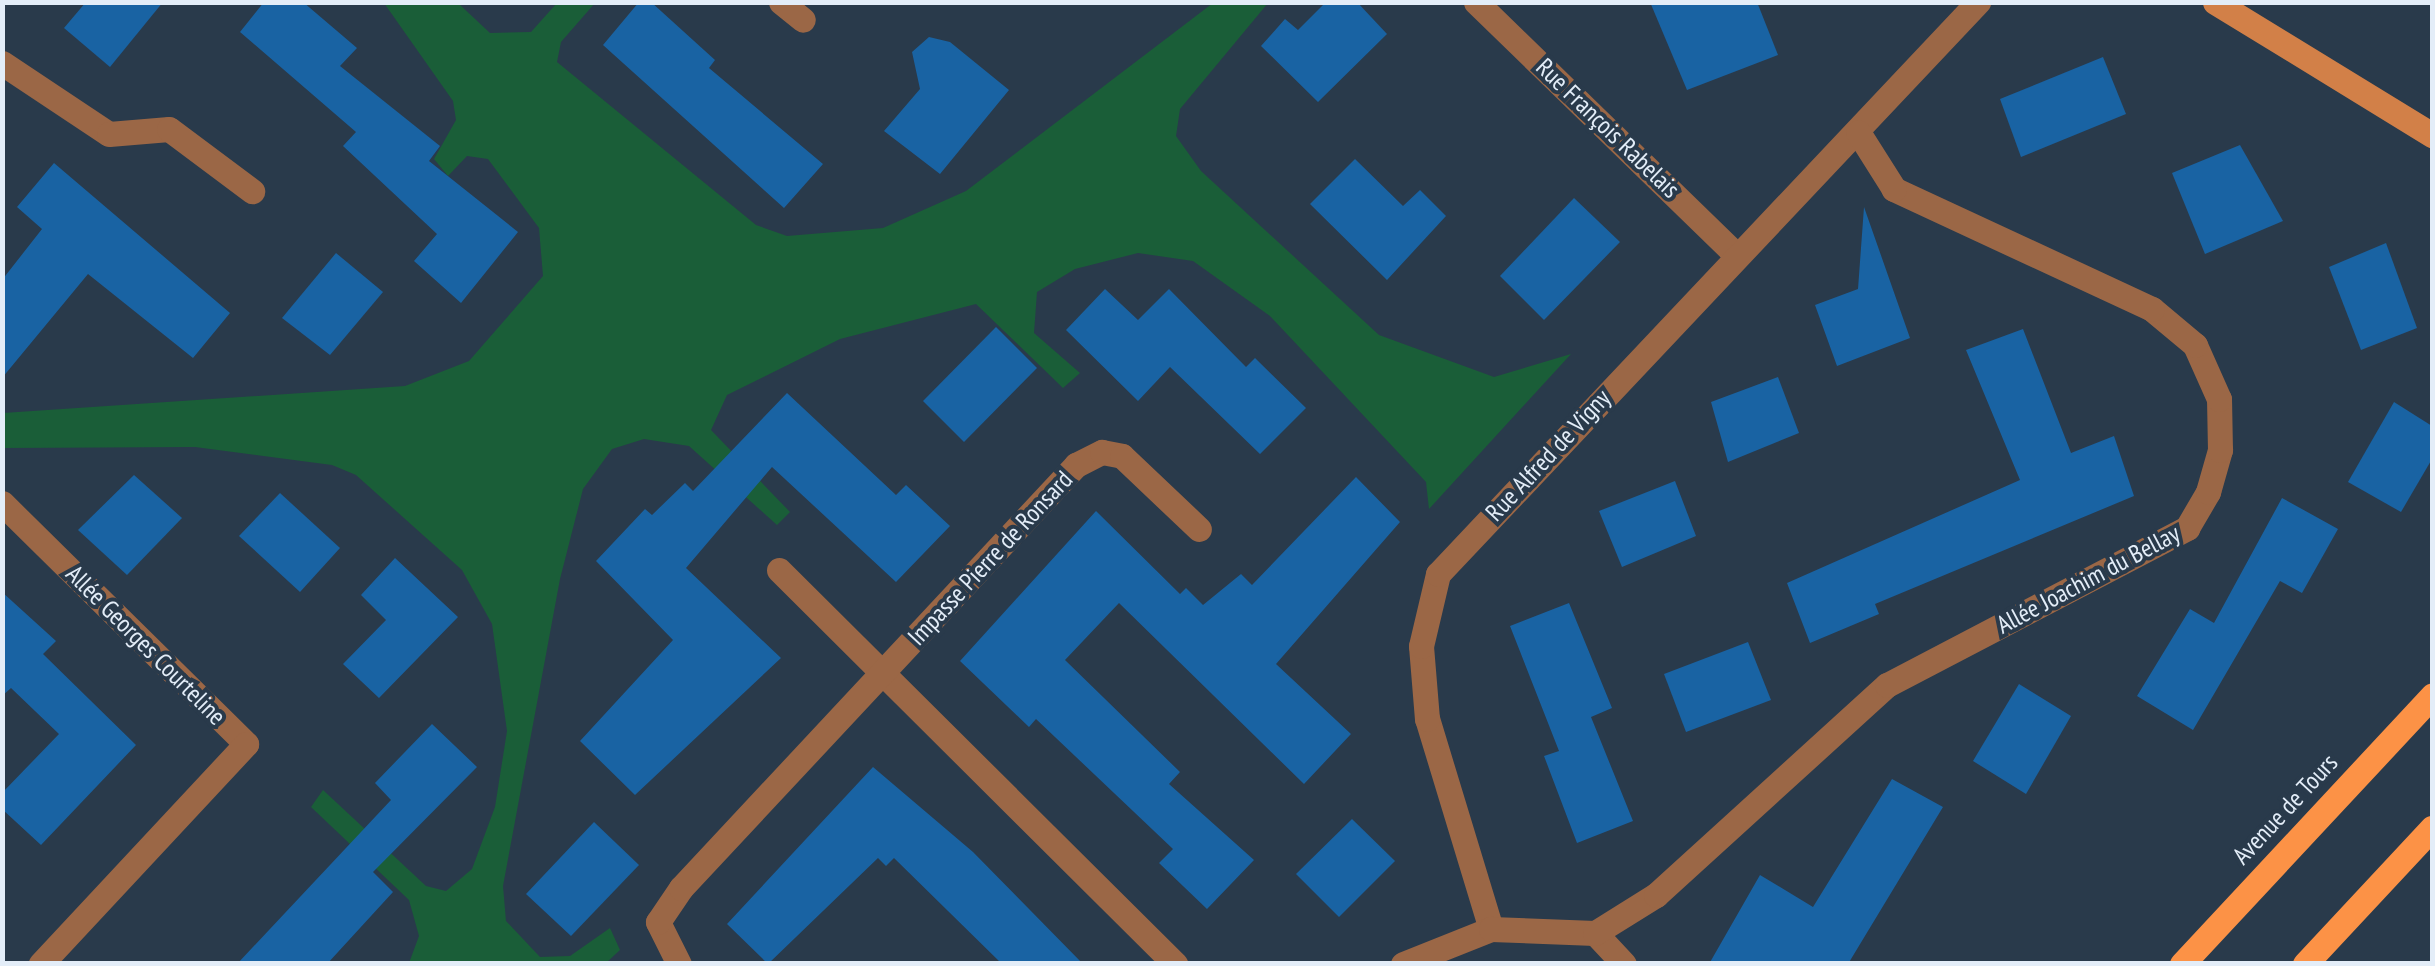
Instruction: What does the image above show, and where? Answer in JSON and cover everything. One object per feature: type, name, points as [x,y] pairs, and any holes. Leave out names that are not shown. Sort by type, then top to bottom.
[{"type":"main road","name":"Avenue de Tours","points":[[2182,964],[2432,696]]},
{"type":"main road","points":[[2305,964],[2432,828]]},
{"type":"street","points":[[781,2],[802,20]]},
{"type":"street","name":"Rue François Rabelais","points":[[1476,2],[1738,256]]},
{"type":"street","name":"Rue Alfred de Vigny","points":[[1491,929],[1427,719],[1421,646],[1438,574],[1978,2]]},
{"type":"street","points":[[2215,2],[2432,136]]},
{"type":"street","points":[[2,63],[109,134],[169,129],[252,191]]},
{"type":"street","name":"Allée Joachim du Bellay","points":[[1596,932],[1656,895],[1886,685],[2187,528],[2208,492],[2220,450],[2219,399],[2195,345],[2152,308],[1894,189],[1858,132]]},
{"type":"street","name":"Impasse Pierre de Ronsard","points":[[679,964],[658,922],[681,888],[1076,465],[1102,452],[1122,456],[1199,529]]},
{"type":"street","name":"Allée Georges Courteline","points":[[2,503],[246,744],[41,964]]},
{"type":"street","points":[[779,570],[879,677],[1175,964]]},
{"type":"street","points":[[1403,964],[1491,929],[1596,932],[1624,964]]},
{"type":"green space","points":[[384,3],[458,3],[490,33],[531,32],[557,3],[595,3],[561,42],[557,62],[756,225],[787,236],[883,228],[966,191],[1213,3],[1268,3],[1180,109],[1176,136],[1201,171],[1379,335],[1494,377],[1571,354],[1429,509],[1426,482],[1270,316],[1193,261],[1138,253],[1075,269],[1037,292],[1034,333],[1080,373],[1063,388],[976,304],[840,339],[727,395],[711,430],[790,512],[777,525],[689,446],[644,439],[612,449],[583,489],[560,579],[503,886],[506,921],[540,957],[570,956],[610,928],[620,950],[606,963],[409,963],[419,936],[409,900],[311,807],[323,790],[426,886],[446,891],[472,869],[495,807],[507,731],[492,624],[462,570],[356,475],[332,465],[195,447],[3,448],[3,413],[405,386],[469,361],[543,276],[539,228],[488,159],[467,156],[448,176],[434,159],[456,120],[453,101]]},
{"type":"building","points":[[86,2],[163,2],[110,67],[64,28]]},
{"type":"building","points":[[264,2],[303,2],[357,48],[340,66],[440,146],[429,161],[518,232],[461,303],[414,261],[437,234],[343,146],[356,132],[240,32]]},
{"type":"building","points":[[639,2],[651,2],[715,60],[709,68],[823,164],[784,208],[603,45]]},
{"type":"building","points":[[1326,2],[1357,2],[1387,34],[1318,102],[1261,46],[1285,19],[1298,30]]},
{"type":"building","points":[[1650,2],[1757,2],[1778,55],[1687,90]]},
{"type":"building","points":[[929,37],[950,42],[1009,90],[940,174],[884,131],[920,89],[912,52]]},
{"type":"building","points":[[2103,57],[2126,114],[2021,157],[2000,99]]},
{"type":"building","points":[[2240,145],[2283,221],[2205,254],[2172,173]]},
{"type":"building","points":[[1355,159],[1403,206],[1420,190],[1446,216],[1387,280],[1310,204]]},
{"type":"building","points":[[54,163],[230,313],[193,358],[88,274],[2,378],[2,280],[42,229],[17,207]]},
{"type":"building","points":[[1574,198],[1620,242],[1544,320],[1500,276]]},
{"type":"building","points":[[1864,207],[1910,338],[1837,366],[1815,305],[1858,289]]},
{"type":"building","points":[[2386,243],[2417,328],[2361,350],[2329,267]]},
{"type":"building","points":[[336,253],[383,292],[330,355],[282,318]]},
{"type":"building","points":[[1105,289],[1138,320],[1169,289],[1246,367],[1255,358],[1306,408],[1260,454],[1170,367],[1138,401],[1066,330]]},
{"type":"building","points":[[996,327],[1037,368],[964,442],[923,401]]},
{"type":"building","points":[[2023,329],[2071,453],[2114,436],[2134,496],[1875,604],[1879,614],[1810,643],[1787,583],[2020,480],[1966,350]]},
{"type":"building","points":[[1778,377],[1799,433],[1728,462],[1711,402]]},
{"type":"building","points":[[787,393],[896,495],[906,485],[950,526],[896,582],[772,467],[686,568],[781,658],[635,795],[580,741],[673,640],[596,561],[645,509],[652,515],[685,483],[693,491]]},
{"type":"building","points":[[2394,402],[2432,426],[2432,459],[2401,512],[2348,482]]},
{"type":"building","points":[[134,475],[182,518],[127,575],[78,530]]},
{"type":"building","points":[[1356,477],[1400,522],[1276,664],[1351,734],[1304,784],[1119,603],[1065,660],[1180,772],[1169,784],[1254,860],[1207,909],[1159,863],[1173,849],[1036,719],[1029,727],[960,661],[1096,511],[1180,594],[1186,588],[1203,605],[1241,574],[1252,585]]},
{"type":"building","points":[[1675,481],[1696,536],[1622,567],[1599,511]]},
{"type":"building","points":[[280,493],[340,548],[300,592],[239,536]]},
{"type":"building","points":[[2282,498],[2338,529],[2302,593],[2280,581],[2193,730],[2137,696],[2190,609],[2214,623]]},
{"type":"building","points":[[395,558],[458,617],[379,698],[343,664],[386,620],[361,595]]},
{"type":"building","points":[[2,592],[56,641],[43,654],[136,745],[41,845],[2,809],[2,793],[59,734],[11,688],[2,696]]},
{"type":"building","points":[[1569,603],[1612,708],[1591,717],[1633,821],[1577,843],[1544,756],[1559,751],[1510,626]]},
{"type":"building","points":[[1748,642],[1771,700],[1686,732],[1664,674]]},
{"type":"building","points":[[2019,684],[2071,716],[2026,794],[1973,761]]},
{"type":"building","points":[[432,724],[477,767],[373,872],[393,892],[327,964],[237,964],[391,800],[375,783]]},
{"type":"building","points":[[873,767],[973,852],[1083,964],[1002,964],[894,858],[886,866],[878,858],[768,964],[727,924]]},
{"type":"building","points":[[1892,779],[1943,807],[1848,964],[1709,964],[1760,875],[1813,907]]},
{"type":"building","points":[[1352,819],[1395,861],[1339,917],[1296,874]]},
{"type":"building","points":[[594,822],[639,865],[571,936],[526,894]]}]
